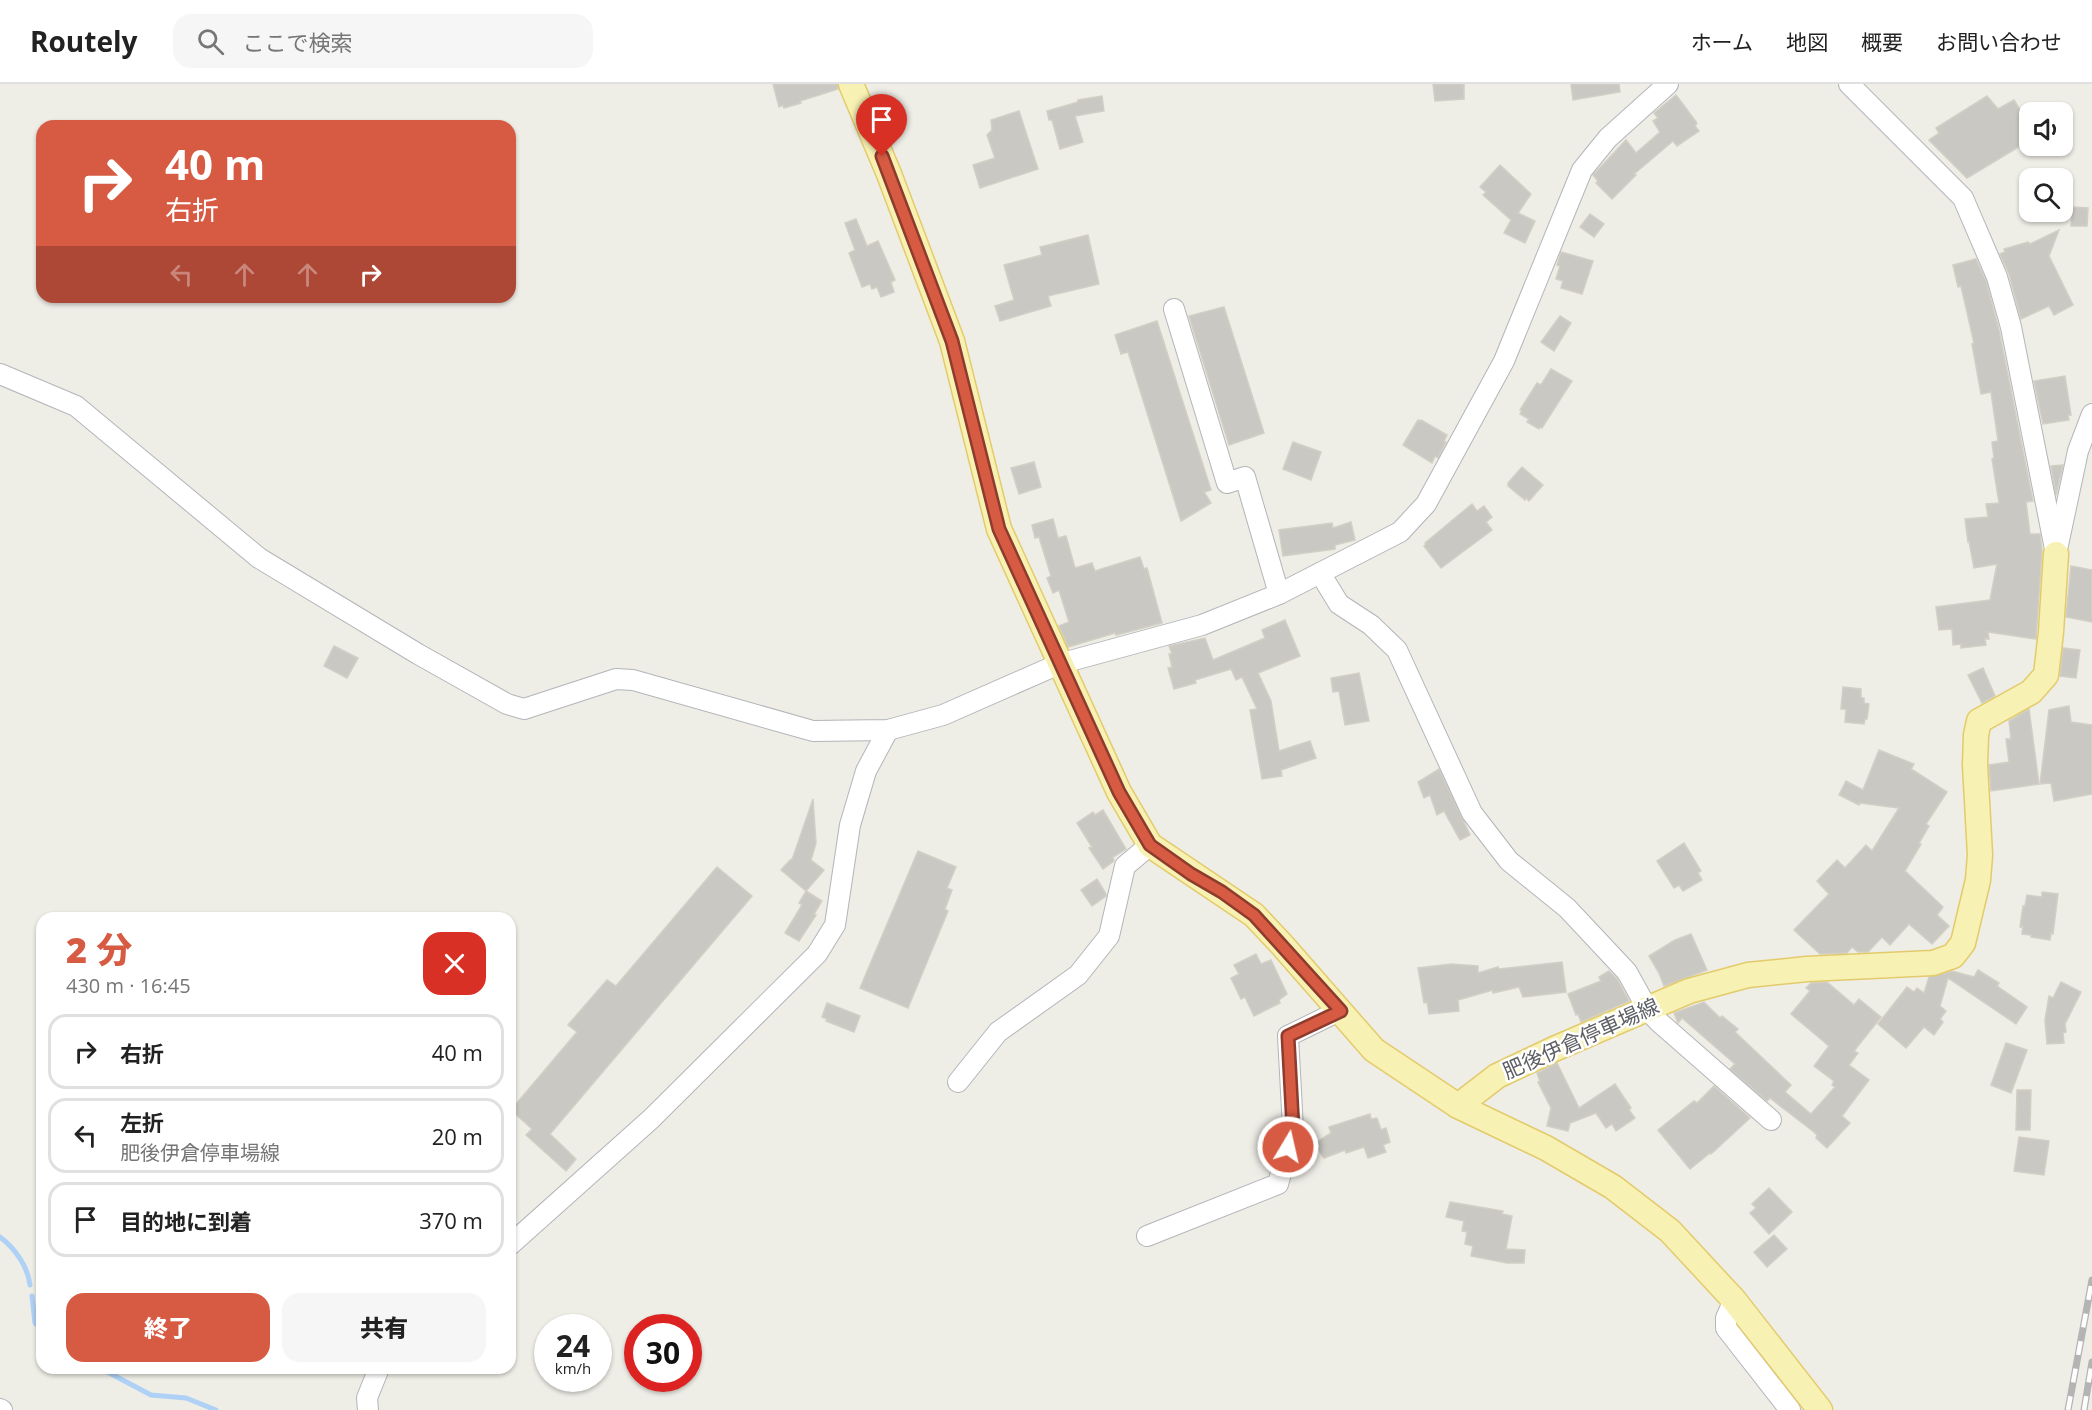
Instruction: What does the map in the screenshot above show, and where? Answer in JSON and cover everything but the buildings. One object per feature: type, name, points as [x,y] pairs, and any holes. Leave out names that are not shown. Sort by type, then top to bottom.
[{"type":"main road","points":[[851,84],[890,174],[952,341],[999,529],[1119,792],[1150,845],[1254,915],[1374,1050],[1458,1106],[1546,1148],[1613,1187],[1670,1231],[1734,1300],[1820,1410]]},
{"type":"main road","name":"肥後伊倉停車場線","points":[[1458,1106],[1497,1076],[1689,991],[1748,975],[1807,969],[1932,963],[1953,956],[1963,943],[1978,880],[1980,855],[1975,765],[1979,721],[2031,692],[2046,675],[2056,554]]},
{"type":"street","points":[[0,374],[76,406],[259,558],[418,654],[507,704],[524,709],[616,679],[633,680],[813,731],[888,729],[944,715],[1059,664],[1202,626],[1279,594],[1400,532],[1426,504],[1504,361],[1582,170],[1608,138],[1668,84]]},
{"type":"street","points":[[1849,84],[1963,198],[1997,277],[2008,317],[2056,554]]},
{"type":"street","points":[[1173,309],[1227,483],[1245,477],[1279,594]]},
{"type":"street","points":[[2056,554],[2078,451],[2092,414]]},
{"type":"street","points":[[1320,573],[1340,604],[1371,625],[1397,650],[1472,813],[1509,861],[1567,908],[1627,972],[1648,1010],[1659,1022],[1771,1120]]},
{"type":"street","points":[[516,1240],[651,1119],[817,954],[835,925],[850,825],[866,771],[888,729]]},
{"type":"street","points":[[958,1082],[998,1032],[1078,975],[1109,936],[1125,866],[1150,845]]},
{"type":"street","points":[[1148,1236],[1278,1184],[1293,1129],[1288,1036],[1341,1011]]},
{"type":"street","points":[[1734,1300],[1726,1318],[1726,1328],[1790,1410]]},
{"type":"street","points":[[369,1410],[367,1398],[377,1374]]},
{"type":"waterway","points":[[0,1237],[20,1258],[27,1271],[30,1285]]},
{"type":"waterway","points":[[32,1296],[36,1324]]},
{"type":"waterway","points":[[111,1374],[151,1395],[186,1398],[216,1410]]},
{"type":"railway","points":[[2068,1410],[2092,1280]]},
{"type":"railway","points":[[2084,1410],[2092,1362]]},
{"type":"route","points":[[882,156],[952,341],[999,529],[1119,792],[1150,845],[1254,915],[1341,1011],[1288,1036],[1293,1129],[1288,1147]]}]
